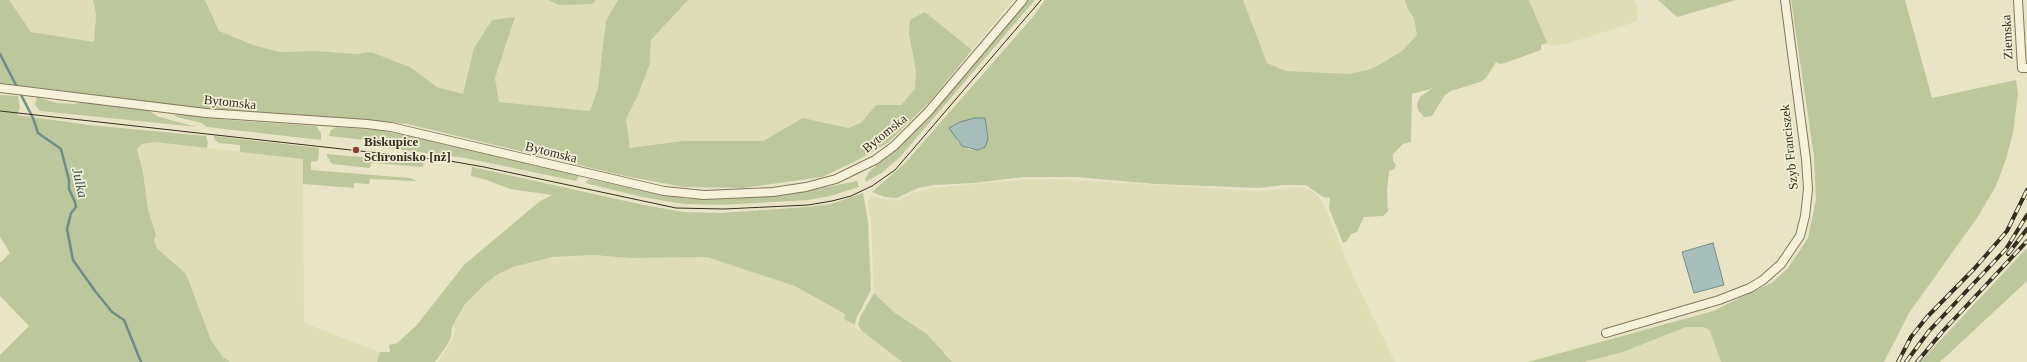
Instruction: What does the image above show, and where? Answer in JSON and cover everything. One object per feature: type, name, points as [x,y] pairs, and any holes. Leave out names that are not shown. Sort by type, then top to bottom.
[{"type":"street","name":"Bytomska","points":[[4,88],[247,117],[352,123],[391,127],[664,191],[704,195],[774,192],[806,187],[836,179],[876,160],[894,146],[928,112],[1023,0]]},
{"type":"street","name":"Szyb Franciszek","points":[[1606,333],[1720,300],[1750,288],[1763,280],[1781,264],[1800,236],[1805,216],[1808,189],[1806,159],[1785,0]]},
{"type":"street","name":"Ziemska","points":[[2018,0],[2022,68],[2027,68]]},
{"type":"shaded area","points":[[9,0],[93,0],[96,14],[94,42],[31,32]]},
{"type":"shaded area","points":[[205,0],[618,0],[606,21],[598,88],[591,111],[499,102],[495,78],[512,27],[468,75],[463,94],[437,87],[410,67],[371,52],[356,54],[316,51],[280,52],[253,45],[219,31]]},
{"type":"shaded area","points":[[688,0],[1013,0],[972,50],[925,12],[909,34],[916,71],[915,89],[901,105],[876,105],[861,123],[848,128],[803,118],[763,141],[682,141],[630,148],[626,119],[639,93],[650,63],[651,40]]},
{"type":"shaded area","points":[[1243,0],[1405,0],[1408,10],[1414,18],[1417,35],[1402,51],[1371,69],[1349,74],[1286,71],[1267,63]]},
{"type":"shaded area","points":[[1529,0],[1634,0],[1637,7],[1637,21],[1567,44],[1551,46],[1547,43]]},
{"type":"shaded area","points":[[155,142],[303,159],[304,323],[380,352],[377,362],[230,362],[222,356],[211,340],[186,274],[157,248],[154,240],[156,235],[148,210],[143,172],[137,149],[142,144]]},
{"type":"shaded area","points":[[1054,179],[1259,191],[1301,187],[1314,192],[1323,203],[1353,276],[1395,362],[952,362],[927,334],[895,313],[874,293],[871,221],[868,202],[871,197],[897,201],[913,193],[933,188],[1016,180]]},
{"type":"shaded area","points":[[593,255],[630,258],[707,257],[732,264],[795,286],[822,300],[845,315],[845,319],[855,325],[856,329],[861,330],[902,362],[438,362],[453,339],[454,325],[465,304],[486,283],[498,274],[513,267],[544,259]]},
{"type":"shaded area","points":[[1686,327],[1704,327],[1710,331],[1721,362],[1583,362],[1623,352]]},
{"type":"green space","points":[[0,0],[9,0],[31,32],[94,42],[96,14],[93,0],[205,0],[219,31],[253,45],[280,52],[316,51],[356,54],[371,52],[410,67],[437,87],[463,94],[474,48],[492,20],[515,17],[495,78],[499,102],[590,111],[598,88],[606,21],[618,0],[688,0],[651,40],[650,63],[639,93],[626,119],[630,148],[682,141],[763,141],[803,118],[848,128],[861,123],[876,105],[901,105],[915,89],[916,71],[909,34],[910,20],[925,12],[972,50],[932,99],[889,142],[858,160],[822,177],[743,188],[684,187],[625,176],[407,124],[330,117],[239,113],[0,83]]},
{"type":"green space","points":[[548,0],[596,0],[592,4],[559,5]]},
{"type":"green space","points":[[1028,0],[1035,0],[900,157],[883,172],[866,182],[865,179],[869,172],[921,124]]},
{"type":"green space","points":[[1045,0],[1243,0],[1267,63],[1286,71],[1349,74],[1371,69],[1382,63],[1402,51],[1417,35],[1414,18],[1408,10],[1405,0],[1529,0],[1547,43],[1541,45],[1541,50],[1505,63],[1500,64],[1496,62],[1486,78],[1480,82],[1451,91],[1445,95],[1432,116],[1424,117],[1418,110],[1417,104],[1420,97],[1433,88],[1412,94],[1411,142],[1403,144],[1393,154],[1393,161],[1396,165],[1394,169],[1389,171],[1387,191],[1388,211],[1383,216],[1364,217],[1357,232],[1351,234],[1346,242],[1343,243],[1329,208],[1330,198],[1323,197],[1306,185],[1283,185],[1259,188],[1156,184],[1076,177],[1024,177],[974,183],[934,185],[918,188],[897,198],[885,197],[872,192],[905,163],[1032,18]],"holes":[[[984,118],[988,139],[971,150],[962,146],[956,140]]]},
{"type":"green space","points":[[1658,0],[1736,0],[1677,17]]},
{"type":"green space","points":[[1791,0],[1905,0],[1932,98],[2016,80],[2018,94],[2013,133],[2006,159],[1996,186],[1977,218],[1909,313],[1884,362],[1721,362],[1710,331],[1704,327],[1686,327],[1623,352],[1583,362],[1528,362],[1713,311],[1773,282],[1788,268],[1808,238],[1816,200],[1814,156]]},
{"type":"green space","points":[[0,95],[18,96],[20,107],[17,115],[89,125],[206,136],[208,142],[207,148],[155,142],[142,144],[137,149],[143,172],[148,210],[156,235],[154,240],[157,248],[186,274],[211,340],[222,356],[230,362],[0,362],[0,355],[29,326],[0,296],[0,263],[10,253],[0,237]]},
{"type":"green space","points":[[37,97],[57,103],[74,104],[85,102],[139,109],[149,111],[159,117],[197,127],[40,111],[35,105]]},
{"type":"green space","points":[[176,114],[229,120],[316,126],[321,133],[321,140],[207,127],[202,123],[176,117]]},
{"type":"green space","points":[[336,127],[377,130],[411,136],[579,176],[576,181],[465,158],[373,146],[373,141],[329,136],[331,130]]},
{"type":"green space","points":[[214,136],[319,148],[318,161],[311,162],[311,170],[410,178],[417,181],[370,179],[369,184],[354,183],[354,188],[303,184],[303,159],[240,152],[240,145],[219,143],[215,140]]},
{"type":"green space","points":[[372,153],[424,160],[423,167],[371,163],[370,168],[332,164],[327,156],[327,154],[372,158]]},
{"type":"green space","points":[[472,167],[639,204],[683,212],[721,213],[807,207],[831,204],[863,193],[868,221],[871,290],[856,319],[855,325],[844,319],[845,314],[795,286],[707,257],[630,258],[593,255],[553,257],[513,267],[498,274],[486,283],[465,304],[452,327],[451,337],[447,345],[435,362],[377,362],[380,352],[390,352],[389,345],[397,343],[416,326],[464,265],[540,201],[552,195],[510,189],[487,180],[471,176]]},
{"type":"green space","points":[[589,179],[688,199],[781,196],[857,181],[859,187],[830,196],[808,200],[722,205],[684,204],[642,197],[585,183]]},
{"type":"green space","points":[[2027,248],[2027,281],[1940,362],[1920,362]]},
{"type":"green space","points":[[874,293],[895,313],[927,334],[952,362],[902,362],[861,330],[858,325],[860,317]]},
{"type":"water","points":[[975,118],[985,118],[988,139],[985,147],[978,150],[962,146],[949,128],[960,122]]},
{"type":"water","points":[[1713,243],[1724,285],[1694,293],[1682,252]]},
{"type":"waterway","name":"Julka","points":[[0,54],[33,118],[38,133],[61,149],[69,180],[69,189],[76,207],[71,213],[67,229],[73,260],[112,312],[124,320],[141,362]]},
{"type":"tram line","points":[[0,111],[450,161],[676,208],[724,209],[808,205],[851,196],[872,186],[895,170],[1041,0]]},
{"type":"railway","points":[[1898,362],[1911,337],[1927,317],[1974,269],[2007,231],[2027,190]]},
{"type":"railway","points":[[1906,362],[1929,331],[2006,249],[2027,215]]},
{"type":"railway","points":[[2008,254],[2027,229]]},
{"type":"railway","points":[[1917,362],[1943,331],[2027,241]]},
{"type":"place","name":"Biskupice Schronisko [nż]","points":[[356,150]]}]
